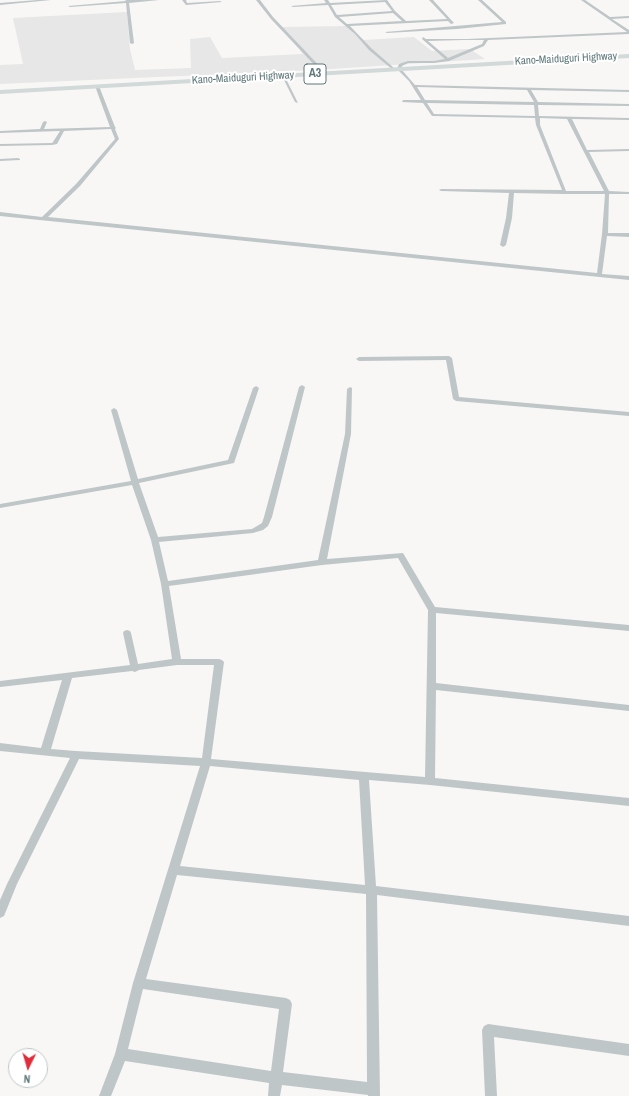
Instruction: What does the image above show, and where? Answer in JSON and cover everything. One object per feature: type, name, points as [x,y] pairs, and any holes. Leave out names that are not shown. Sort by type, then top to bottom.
[{"type":"highway","name":"Kano-Maiduguri Highway","points":[[0,92],[629,56]]},
{"type":"street","points":[[0,4],[49,0]]},
{"type":"street","points":[[90,0],[90,5]]},
{"type":"street","points":[[70,6],[157,0]]},
{"type":"street","points":[[184,0],[186,4],[220,2]]},
{"type":"street","points":[[258,0],[272,18],[324,73]]},
{"type":"street","points":[[326,0],[336,16],[347,25],[370,49],[415,86],[433,115],[629,119]]},
{"type":"street","points":[[431,0],[465,39]]},
{"type":"street","points":[[387,32],[457,28],[505,23],[480,0]]},
{"type":"street","points":[[583,0],[629,33]]},
{"type":"street","points":[[127,1],[132,43]]},
{"type":"street","points":[[293,6],[386,1],[404,22],[448,60]]},
{"type":"street","points":[[336,16],[394,12]]},
{"type":"street","points":[[609,18],[629,17]]},
{"type":"street","points":[[347,25],[450,20]]},
{"type":"street","points":[[425,40],[466,40],[629,33]]},
{"type":"street","points":[[396,69],[400,65],[408,62],[440,62],[448,60],[483,45],[487,39]]},
{"type":"street","points":[[282,76],[297,102]]},
{"type":"street","points":[[44,218],[78,185],[117,139],[114,128],[96,86]]},
{"type":"street","points":[[415,86],[628,92]]},
{"type":"street","points":[[457,87],[461,102]]},
{"type":"street","points":[[502,88],[505,93]]},
{"type":"street","points":[[529,89],[536,103],[538,124],[564,193]]},
{"type":"street","points":[[549,89],[554,94]]},
{"type":"street","points":[[574,90],[578,94]]},
{"type":"street","points":[[507,98],[510,103]]},
{"type":"street","points":[[558,99],[562,104]]},
{"type":"street","points":[[581,99],[584,104]]},
{"type":"street","points":[[403,101],[629,105]]},
{"type":"street","points":[[569,118],[607,193],[605,234],[599,275]]},
{"type":"street","points":[[42,130],[45,122]]},
{"type":"street","points":[[0,132],[114,128]]},
{"type":"street","points":[[0,145],[52,144],[55,143],[62,130]]},
{"type":"street","points":[[586,151],[629,150]]},
{"type":"street","points":[[0,160],[18,159]]},
{"type":"street","points":[[441,190],[629,193]]},
{"type":"street","points":[[503,245],[509,218],[512,191]]},
{"type":"street","points":[[0,214],[629,278]]},
{"type":"street","points":[[605,234],[629,235]]},
{"type":"street","points":[[359,359],[449,358],[456,399],[629,414]]},
{"type":"street","points":[[155,540],[253,531],[265,524],[302,387]]},
{"type":"street","points":[[0,506],[136,482],[231,461],[256,388]]},
{"type":"street","points":[[322,562],[348,434],[350,388]]},
{"type":"street","points":[[114,410],[155,540],[165,584],[177,662]]},
{"type":"street","points":[[165,584],[322,562],[400,555],[432,610],[430,781]]},
{"type":"street","points":[[432,610],[629,628]]},
{"type":"street","points":[[127,633],[135,668]]},
{"type":"street","points":[[0,684],[177,662],[219,662],[206,762],[139,983],[121,1054],[106,1096]]},
{"type":"street","points":[[45,752],[68,676]]},
{"type":"street","points":[[431,686],[629,708]]},
{"type":"street","points":[[0,747],[76,755],[206,762],[430,781],[629,802]]},
{"type":"street","points":[[0,913],[12,884],[76,755]]},
{"type":"street","points":[[121,1054],[374,1093],[371,890],[364,776]]},
{"type":"street","points":[[174,870],[371,890],[629,921]]},
{"type":"street","points":[[139,983],[286,1004],[278,1078],[274,1096]]},
{"type":"street","points":[[491,1096],[488,1030],[629,1050]]},
{"type":"shaded area","points":[[127,12],[130,49],[135,70],[191,68],[190,39],[210,37],[222,58],[303,54],[282,27],[347,26],[364,40],[414,37],[432,51],[470,49],[485,59],[315,70],[0,84],[0,65],[23,64],[13,18]]}]
